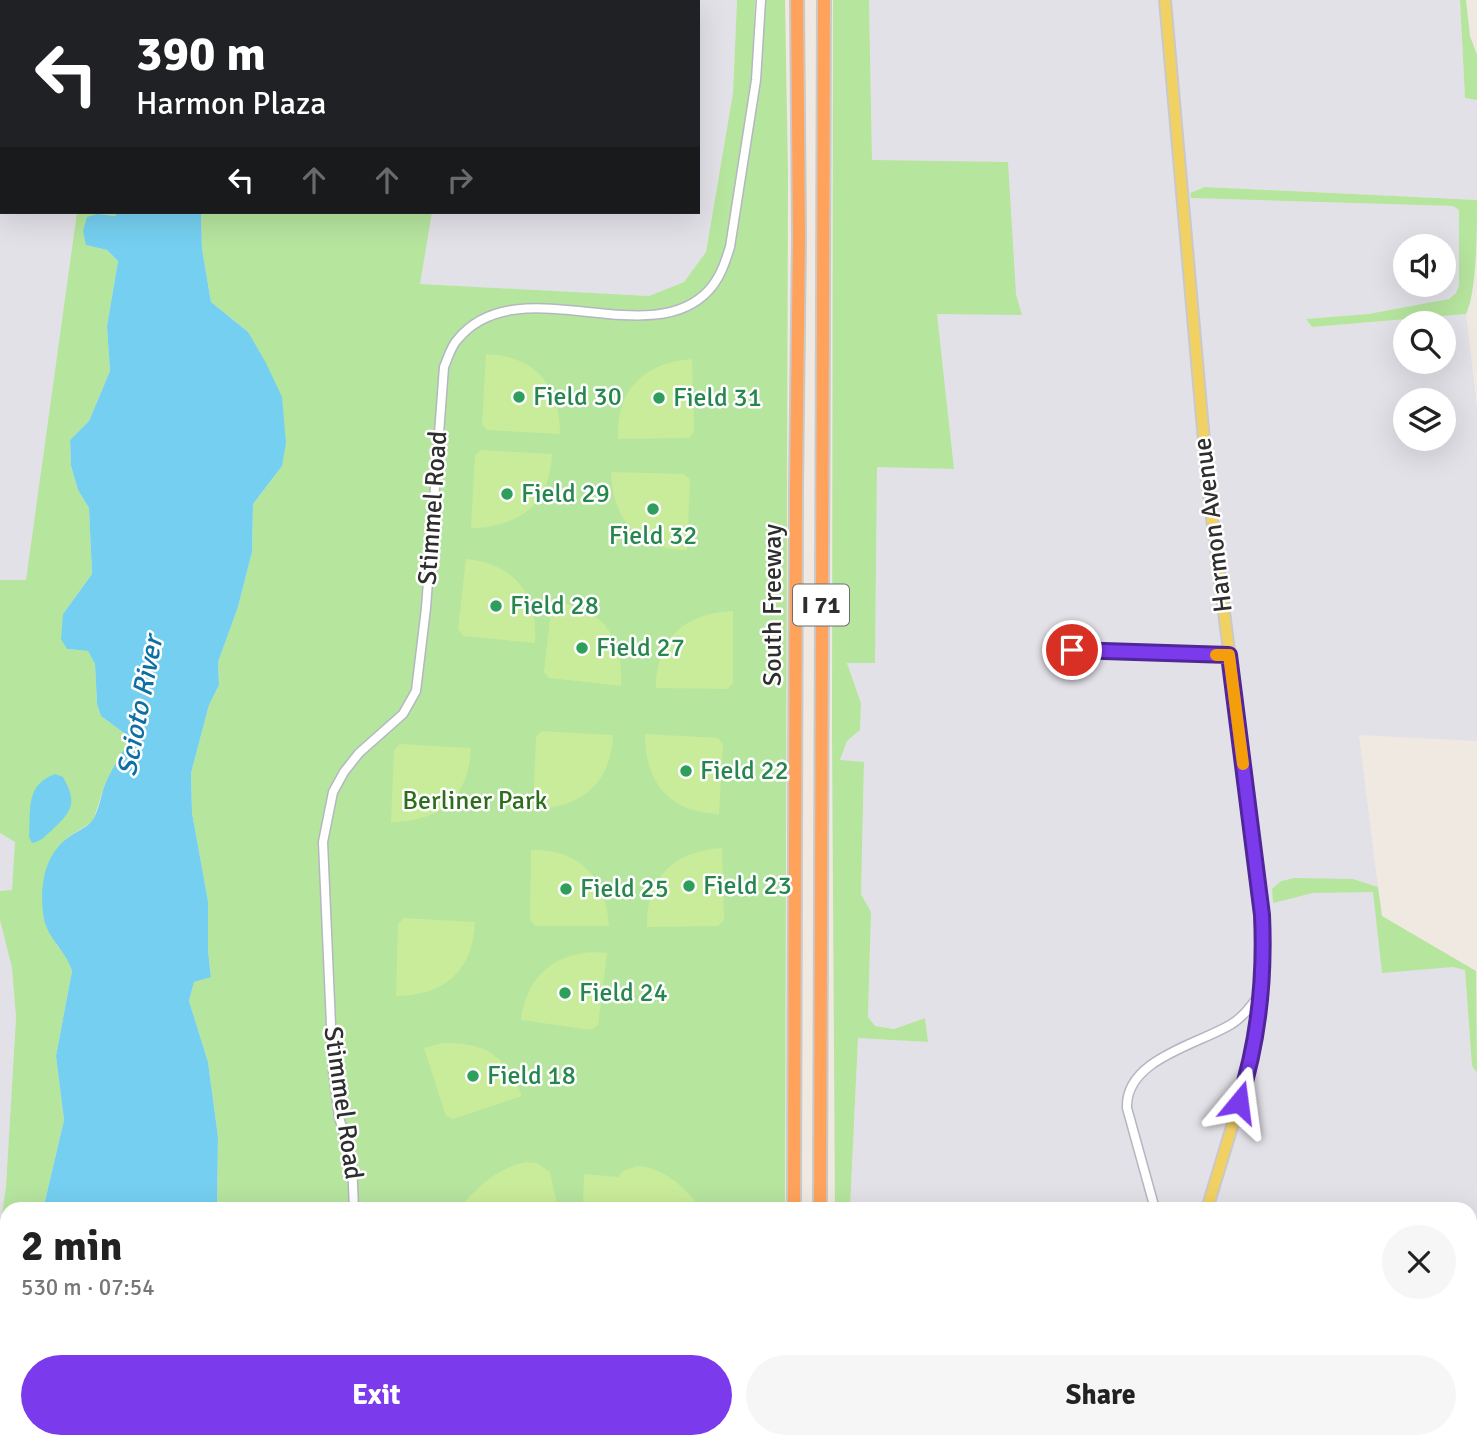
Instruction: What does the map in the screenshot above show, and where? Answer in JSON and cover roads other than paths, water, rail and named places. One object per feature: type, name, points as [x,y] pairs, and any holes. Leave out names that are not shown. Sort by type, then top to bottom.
[{"type":"highway","name":"South Freeway","points":[[794,1202],[799,238],[797,0]]},
{"type":"highway","name":"South Freeway","points":[[820,1202],[824,0]]},
{"type":"main road","name":"Harmon Avenue","points":[[1165,0],[1207,478],[1262,915],[1263,990],[1258,1029],[1249,1069],[1209,1202]]},
{"type":"street","name":"Stimmel Road","points":[[354,1202],[352,1162],[339,1117],[333,1071],[323,842],[333,792],[344,772],[359,753],[403,714],[416,691],[426,608],[444,367],[456,341],[467,329],[481,319],[503,311],[531,309],[649,315],[674,312],[694,303],[709,290],[722,271],[730,247],[756,80],[761,0]]},
{"type":"street","points":[[1053,649],[1229,655]]},
{"type":"street","points":[[1153,1202],[1127,1108],[1126,1096],[1134,1080],[1166,1056],[1231,1024],[1250,1009],[1263,990]]},
{"type":"water","name":"Scioto River","points":[[98,214],[201,214],[202,249],[211,302],[248,332],[282,397],[286,443],[282,466],[253,504],[252,552],[238,607],[218,662],[219,685],[209,705],[191,773],[192,813],[208,901],[211,977],[194,982],[189,1001],[208,1062],[218,1137],[217,1202],[45,1201],[64,1120],[56,1056],[72,971],[46,926],[43,885],[53,853],[94,818],[106,781],[127,744],[124,733],[101,716],[97,704],[95,664],[88,651],[67,649],[61,639],[63,614],[92,574],[89,508],[78,490],[71,466],[70,440],[89,421],[110,371],[107,326],[118,261],[107,250],[86,245],[83,231],[87,217]]},
{"type":"water","points":[[55,774],[63,777],[68,786],[71,807],[51,831],[32,843],[29,837],[30,808],[34,791],[45,779]]},
{"type":"place","name":"Field 30","points":[[519,397]]},
{"type":"place","name":"Field 31","points":[[659,398]]},
{"type":"place","name":"Field 29","points":[[507,494]]},
{"type":"place","name":"Field 32","points":[[653,509]]},
{"type":"place","name":"Field 28","points":[[496,606]]},
{"type":"place","name":"Field 27","points":[[582,648]]},
{"type":"place","name":"Field 22","points":[[686,771]]},
{"type":"place","name":"Field 23","points":[[689,886]]},
{"type":"place","name":"Field 25","points":[[566,889]]},
{"type":"place","name":"Field 24","points":[[565,993]]},
{"type":"place","name":"Field 18","points":[[473,1076]]},
{"type":"park label","name":"Berliner Park","points":[[475,801]]}]
